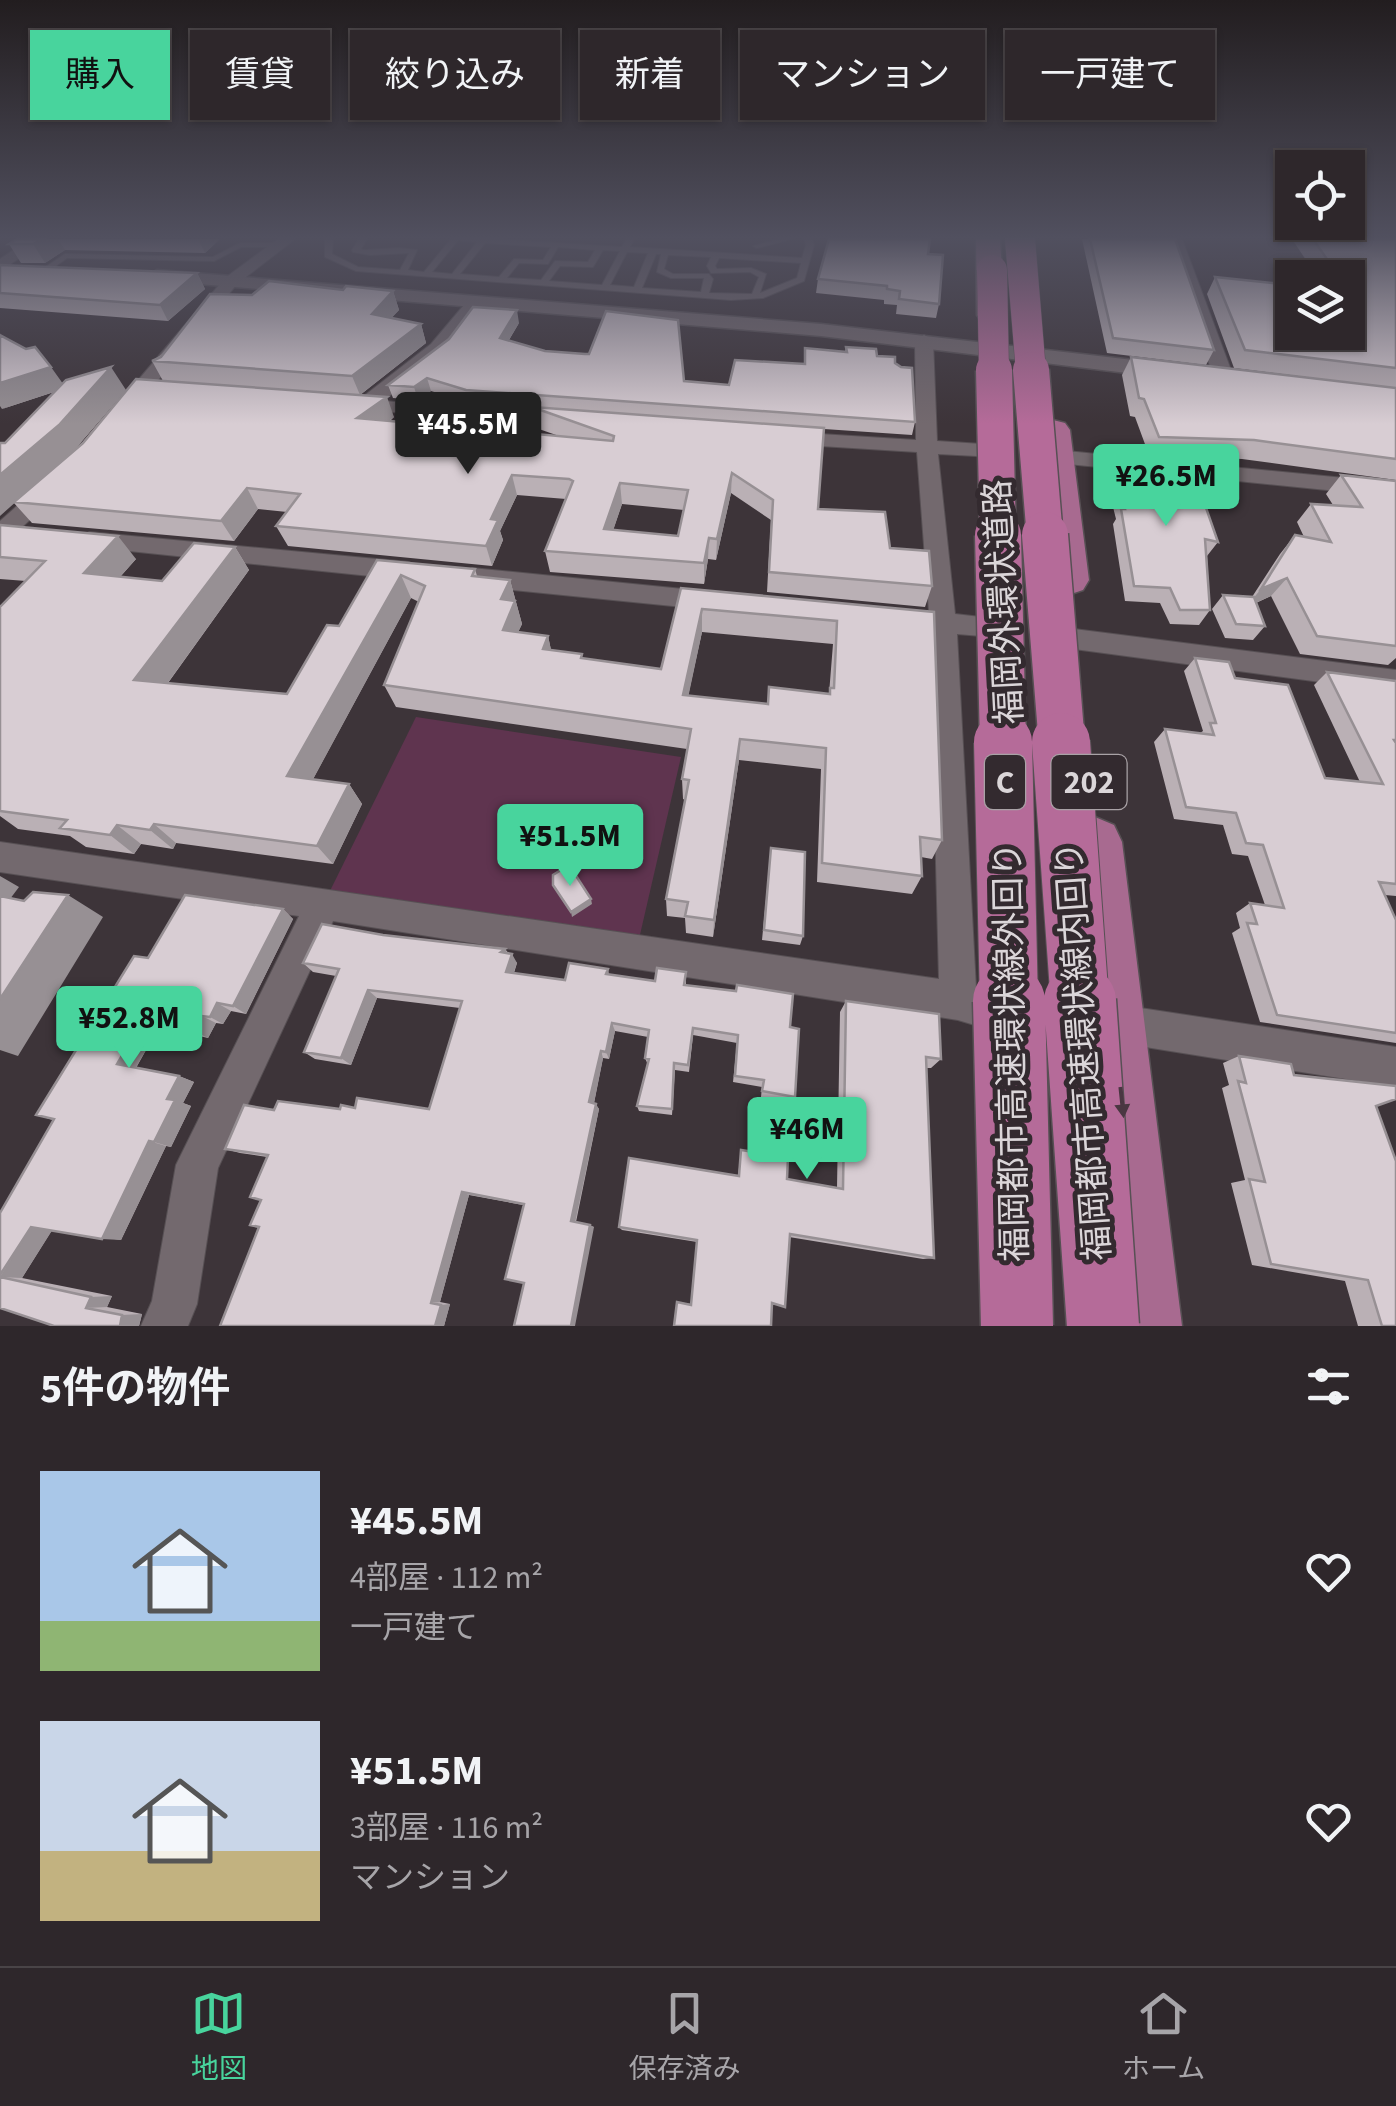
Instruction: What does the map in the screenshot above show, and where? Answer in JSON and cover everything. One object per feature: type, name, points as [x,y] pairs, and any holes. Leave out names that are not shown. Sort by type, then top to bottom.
[{"type":"highway","name":"福岡外環状道路","points":[[991,301],[1006,628],[1026,1326]]},
{"type":"highway","name":"福岡都市高速環状線外回り","points":[[991,301],[1016,1326]]},
{"type":"highway","name":"福岡都市高速環状線内回り","points":[[1025,301],[1059,708],[1102,1326]]},
{"type":"highway","name":"福岡外環状道路","points":[[1039,301],[1144,1326]]},
{"type":"street","points":[[108,429],[150,390],[216,301]]},
{"type":"street","points":[[442,301],[924,340],[1216,377],[1193,301]]},
{"type":"street","points":[[364,406],[438,348],[475,304]]},
{"type":"street","points":[[924,340],[927,448],[943,623],[958,1002]]},
{"type":"street","points":[[327,403],[597,423]]},
{"type":"street","points":[[772,436],[996,451]]},
{"type":"street","points":[[1056,458],[1396,490]]},
{"type":"street","points":[[1,533],[73,469]]},
{"type":"street","points":[[1,533],[747,604]]},
{"type":"street","points":[[884,617],[1006,628]]},
{"type":"street","points":[[1074,638],[1396,682]]},
{"type":"street","points":[[0,857],[324,903],[958,1002],[1018,1019]]},
{"type":"street","points":[[164,1326],[174,1304],[197,1164],[324,903]]},
{"type":"street","points":[[1114,1024],[1396,1066]]},
{"type":"shaded area","points":[[416,717],[681,757],[636,952],[324,903]]},
{"type":"building","points":[[105,301],[165,301],[160,305]]},
{"type":"building","points":[[205,301],[384,301],[372,314],[421,324],[352,376],[152,361],[161,357]]},
{"type":"building","points":[[1104,301],[1197,301],[1214,350],[1113,338]]},
{"type":"building","points":[[1225,301],[1275,301],[1275,350],[1365,350],[1365,301],[1396,301],[1396,368],[1245,350]]},
{"type":"building","points":[[473,307],[517,310],[500,338],[545,351],[585,354],[589,354],[606,311],[678,320],[684,381],[729,385],[735,360],[805,364],[805,348],[847,352],[846,347],[876,349],[877,356],[895,357],[895,363],[901,367],[912,368],[915,422],[466,390],[427,378],[414,387],[388,385],[449,339]]},
{"type":"building","points":[[0,335],[26,349],[35,347],[51,367],[0,383]]},
{"type":"building","points":[[1131,357],[1396,388],[1396,459],[1254,440],[1159,437],[1144,399],[1139,398]]},
{"type":"building","points":[[111,367],[59,425],[0,475],[0,443],[5,443],[66,380]]},
{"type":"building","points":[[136,379],[387,397],[357,418],[613,441],[614,436],[532,407],[824,428],[818,509],[885,512],[890,548],[929,551],[932,586],[769,572],[773,500],[732,473],[717,539],[709,538],[704,563],[545,551],[573,481],[569,479],[512,475],[491,519],[498,520],[486,546],[276,526],[300,494],[247,488],[221,521],[14,502],[83,443]],"holes":[[[620,483],[688,490],[678,536],[604,529]]]},
{"type":"building","points":[[1112,457],[1191,465],[1218,542],[1205,539],[1210,610],[1180,610],[1170,588],[1134,586],[1121,509],[1125,509]]},
{"type":"building","points":[[1341,475],[1396,481],[1396,646],[1317,636],[1287,578],[1261,589],[1295,535],[1331,542],[1311,504],[1362,507]]},
{"type":"building","points":[[0,525],[118,536],[84,573],[162,581],[194,543],[235,547],[134,680],[287,694],[327,625],[339,626],[377,560],[475,569],[472,576],[510,580],[501,599],[515,601],[503,630],[548,636],[543,649],[661,669],[681,588],[934,612],[942,840],[920,837],[922,876],[822,863],[826,748],[740,739],[714,920],[685,916],[688,902],[666,899],[689,780],[682,779],[691,729],[384,685],[425,586],[401,575],[287,776],[349,784],[317,846],[154,824],[150,830],[117,825],[110,835],[60,828],[67,820],[0,811],[0,607],[45,561],[0,557]],"holes":[[[702,609],[837,621],[834,688],[830,688],[830,694],[769,687],[768,704],[683,695]]]},
{"type":"building","points":[[1223,595],[1254,597],[1265,626],[1236,624]]},
{"type":"building","points":[[1195,658],[1229,662],[1235,678],[1288,685],[1325,778],[1383,784],[1327,672],[1396,681],[1396,884],[1379,882],[1396,920],[1396,1033],[1277,1015],[1247,923],[1257,924],[1250,903],[1284,908],[1263,845],[1246,843],[1236,813],[1186,807],[1165,729],[1214,735],[1210,723],[1216,723]]},
{"type":"building","points":[[771,848],[805,852],[803,936],[764,930]]},
{"type":"building","points":[[569,865],[591,899],[571,912],[553,885],[553,875]]},
{"type":"building","points":[[33,892],[68,895],[0,999],[0,896],[24,901]]},
{"type":"building","points":[[185,895],[283,909],[233,1006],[217,1003],[210,1017],[202,1016],[194,1031],[143,1019],[117,1064],[179,1076],[167,1099],[175,1100],[154,1142],[149,1141],[102,1239],[31,1227],[0,1275],[0,1213],[54,1119],[36,1115],[134,956],[148,958]]},
{"type":"building","points":[[322,924],[505,949],[501,952],[512,954],[506,972],[565,980],[569,963],[608,969],[606,974],[655,981],[657,968],[686,972],[684,985],[736,991],[737,985],[793,994],[790,1027],[799,1029],[795,1097],[762,1091],[764,1080],[735,1076],[738,1035],[693,1028],[688,1065],[674,1063],[672,1109],[637,1106],[649,1059],[645,1058],[649,1030],[612,1023],[589,1102],[596,1104],[571,1221],[590,1225],[571,1326],[514,1326],[524,1283],[505,1279],[524,1204],[462,1192],[431,1303],[441,1305],[435,1326],[220,1326],[259,1227],[250,1225],[261,1200],[250,1197],[268,1155],[225,1149],[244,1105],[274,1110],[278,1101],[340,1109],[341,1105],[355,1108],[357,1098],[429,1109],[462,1001],[368,990],[341,1058],[304,1052],[339,969],[303,963]]},
{"type":"building","points":[[846,1001],[939,1014],[941,1059],[926,1057],[934,1258],[790,1234],[785,1307],[772,1303],[771,1326],[674,1326],[677,1302],[691,1305],[697,1240],[619,1227],[629,1158],[739,1176],[741,1150],[788,1157],[787,1179],[843,1189]]},
{"type":"building","points":[[1239,1056],[1291,1064],[1294,1075],[1396,1086],[1396,1099],[1376,1106],[1396,1161],[1396,1326],[1382,1326],[1368,1280],[1271,1264],[1249,1179],[1265,1182],[1238,1081],[1246,1083]]},
{"type":"building","points":[[0,1277],[91,1297],[86,1308],[122,1315],[120,1326],[54,1326],[0,1308]]}]
